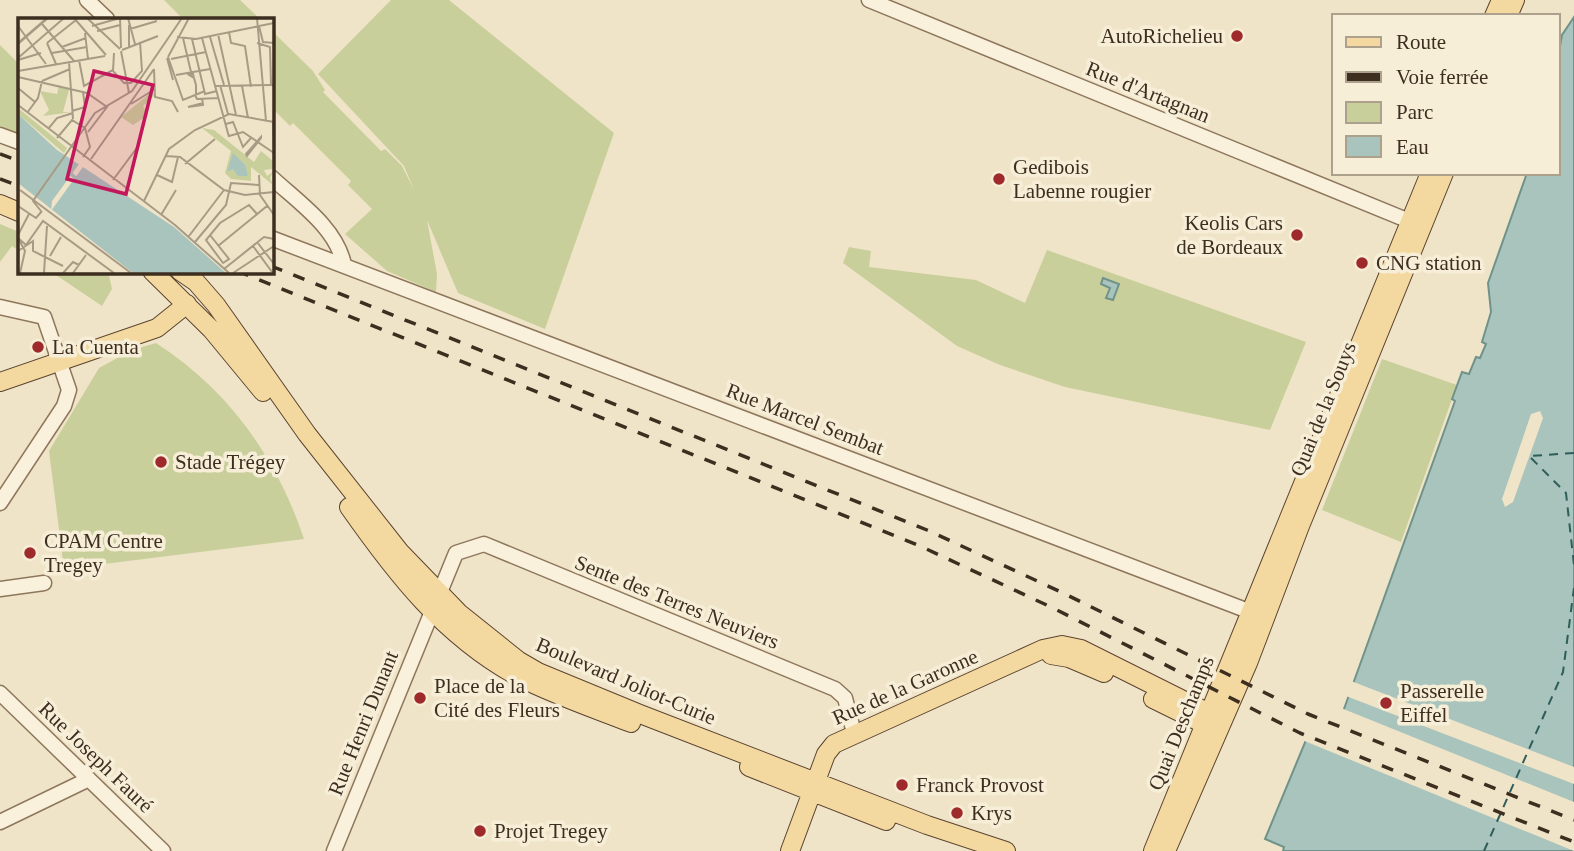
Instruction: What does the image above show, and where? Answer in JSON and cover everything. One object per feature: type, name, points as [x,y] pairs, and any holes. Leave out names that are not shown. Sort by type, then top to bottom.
[{"type":"main road","name":"Quai de la Souys","points":[[1248,663],[1416,224],[1429,175]]},
{"type":"main road","name":"Quai de la Souys","points":[[1251,612],[1416,224],[1443,175]]},
{"type":"main road","points":[[0,204],[18,212]]},
{"type":"main road","points":[[0,215],[18,222]]},
{"type":"main road","name":"Boulevard Joliot-Curie","points":[[154,273],[187,304],[255,382],[400,579],[432,612],[486,656],[538,686],[814,787],[1006,851]]},
{"type":"main road","name":"Boulevard Joliot-Curie","points":[[183,273],[196,282],[216,305],[265,376],[365,510],[440,593],[501,648],[538,672],[968,851]]},
{"type":"main road","points":[[0,382],[157,328],[187,304],[216,324],[265,376]]},
{"type":"main road","name":"Quai Deschamps","points":[[1166,851],[1251,612]]},
{"type":"main road","name":"Rue de la Garonne","points":[[790,851],[828,750],[854,733],[1051,646],[1081,649],[1211,723]]},
{"type":"main road","name":"Quai Deschamps","points":[[1153,851],[1211,723],[1248,663]]},
{"type":"street","points":[[87,0],[106,18]]},
{"type":"street","name":"Rue d'Artagnan","points":[[870,0],[1416,224]]},
{"type":"street","points":[[0,135],[18,142]]},
{"type":"street","points":[[273,179],[332,235],[341,250],[344,265]]},
{"type":"street","name":"Rue Marcel Sembat","points":[[273,239],[1251,612]]},
{"type":"street","points":[[0,307],[42,315],[47,321],[69,390],[68,400],[0,503]]},
{"type":"street","points":[[371,539],[396,558],[421,585],[440,593]]},
{"type":"street","name":"Sente des Terres Neuviers","points":[[456,553],[484,544],[835,689],[845,698],[854,733]]},
{"type":"street","name":"Rue Henri Dunant","points":[[334,851],[456,553]]},
{"type":"street","points":[[0,589],[44,583]]},
{"type":"street","points":[[1248,663],[1251,612],[1270,608]]},
{"type":"street","name":"Rue Joseph Fauré","points":[[0,693],[163,851]]},
{"type":"street","points":[[0,822],[89,779]]},
{"type":"green space","points":[[164,0],[240,0],[259,18],[182,18]]},
{"type":"green space","points":[[391,0],[449,0],[614,133],[545,329],[458,293],[427,220],[437,274],[436,292],[387,271],[345,234],[372,209],[348,185],[351,181],[293,123],[290,126],[273,109],[273,32],[313,71],[325,90],[323,92],[381,151],[385,149],[402,166],[414,190],[404,166],[318,74]]},
{"type":"green space","points":[[0,45],[18,63],[18,136],[0,129]]},
{"type":"green space","points":[[0,224],[18,232],[18,250],[12,246],[0,262]]},
{"type":"green space","points":[[849,247],[871,251],[869,267],[976,280],[1025,303],[1047,250],[1306,342],[1270,430],[1065,387],[1000,365],[957,346],[843,263]]},
{"type":"green space","points":[[53,273],[108,273],[112,289],[102,306]]},
{"type":"green space","name":"Stade Trégey","points":[[156,343],[206,382],[247,428],[280,481],[304,539],[64,569],[49,451],[99,368],[132,350]]},
{"type":"green space","points":[[1382,359],[1457,385],[1401,542],[1322,510]]},
{"type":"water","points":[[1574,17],[1574,851],[1283,851],[1284,847],[1265,839],[1306,740],[1329,749],[1455,401],[1452,399],[1462,372],[1469,374],[1476,357],[1480,358],[1486,344],[1482,342],[1491,312],[1488,283],[1526,175],[1560,175],[1562,35]]},
{"type":"water","points":[[1103,278],[1119,284],[1113,300],[1106,298],[1110,288],[1101,284]]},
{"type":"pier","points":[[1540,411],[1543,418],[1513,502],[1505,507],[1502,499],[1531,414]]},
{"type":"pier","points":[[1351,681],[1574,767],[1574,784],[1346,696]]},
{"type":"pier","points":[[1341,708],[1574,802],[1574,851],[1302,740],[1306,737],[1327,744]]},
{"type":"ferry route","points":[[1574,453],[1529,456],[1566,493],[1574,565]]},
{"type":"ferry route","points":[[1484,851],[1563,672],[1574,588]]},
{"type":"railway","points":[[0,154],[18,161]]},
{"type":"railway","points":[[0,179],[18,186]]},
{"type":"railway","points":[[273,267],[927,530],[1061,592],[1308,714],[1574,820]]},
{"type":"railway","points":[[242,273],[920,546],[1053,608],[1300,733],[1574,842]]},
{"type":"place","name":"AutoRichelieu","points":[[1237,36]]},
{"type":"place","name":"Gedibois Labenne rougier","points":[[999,179]]},
{"type":"place","name":"Keolis Cars de Bordeaux","points":[[1297,235]]},
{"type":"place","name":"CNG station","points":[[1362,263]]},
{"type":"place","name":"La Cuenta","points":[[38,347]]},
{"type":"place","name":"Stade Trégey","points":[[161,462]]},
{"type":"place","name":"CPAM Centre Tregey","points":[[30,553]]},
{"type":"place","name":"Place de la Cité des Fleurs","points":[[420,698]]},
{"type":"place","name":"Passerelle Eiffel","points":[[1386,703]]},
{"type":"place","name":"Franck Provost","points":[[902,785]]},
{"type":"place","name":"Krys","points":[[957,813]]},
{"type":"place","name":"Projet Tregey","points":[[480,831]]}]
